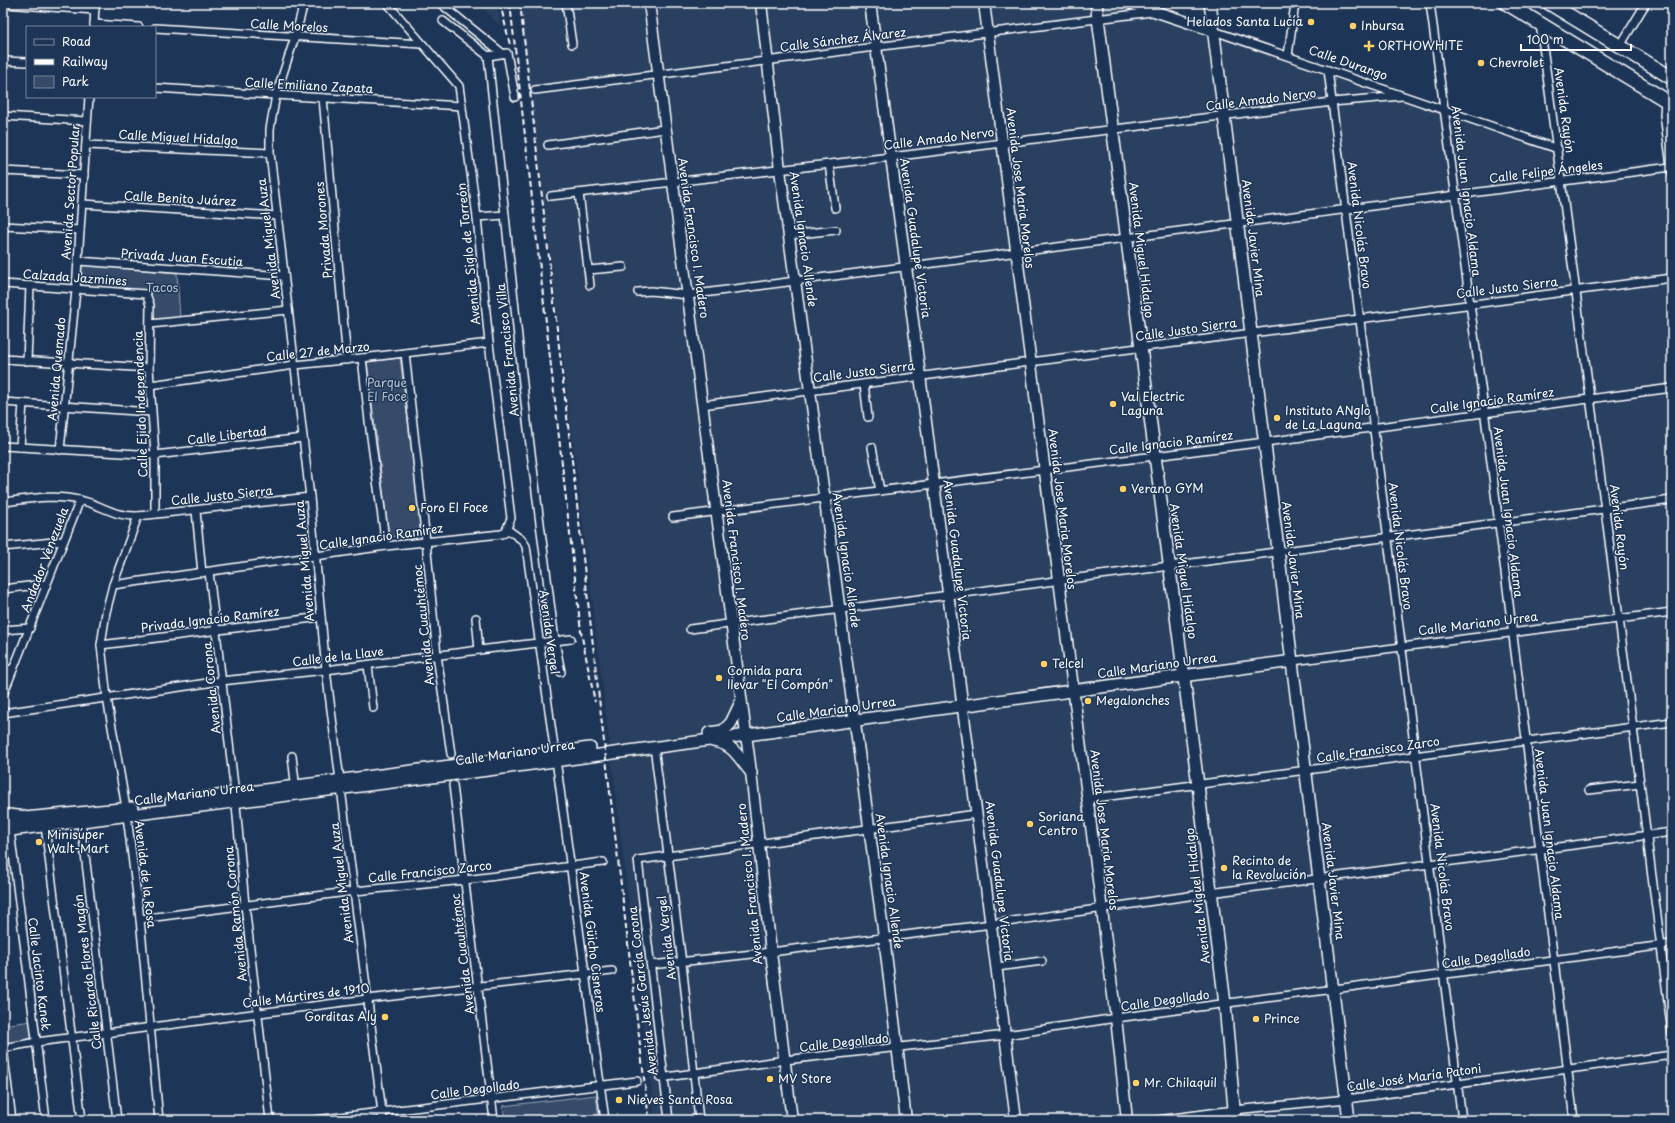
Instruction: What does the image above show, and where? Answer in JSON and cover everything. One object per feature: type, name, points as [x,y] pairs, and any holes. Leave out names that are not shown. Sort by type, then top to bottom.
[{"type":"highway","points":[[1506,3],[1668,101]]},
{"type":"highway","points":[[1549,3],[1672,78]]},
{"type":"main road","name":"Avenida Francisco I. Madero","points":[[648,3],[760,843],[771,952],[792,1120]]},
{"type":"main road","name":"Avenida Ignacio Allende","points":[[761,3],[780,170],[884,937],[906,1120]]},
{"type":"main road","name":"Avenida Guadalupe Victoria","points":[[870,3],[949,595],[1016,1120]]},
{"type":"main road","name":"Avenida Jose Maria Morelos","points":[[984,3],[1015,253],[1116,1018],[1126,1120]]},
{"type":"main road","name":"Avenida Miguel Hidalgo","points":[[1096,3],[1198,785],[1210,893],[1225,1004],[1235,1115]]},
{"type":"main road","name":"Calle Durango","points":[[1130,3],[1214,31]]},
{"type":"main road","name":"Avenida Javier Mina","points":[[1210,3],[1349,1120]]},
{"type":"main road","name":"Calle Mariano Urrea","points":[[341,784],[708,740],[1292,661]]},
{"type":"main road","name":"Calle Mariano Urrea","points":[[3,820],[29,817],[126,812],[723,731],[736,715],[741,702]]},
{"type":"main road","points":[[708,740],[722,742],[731,748],[739,755],[750,772]]},
{"type":"main road","name":"Calle Mariano Urrea","points":[[6,831],[81,822],[126,812]]},
{"type":"main road","points":[[3,814],[29,817]]},
{"type":"street","name":"Avenida Miguel Auza","points":[[304,3],[295,37],[276,95],[270,129],[270,153],[310,497],[326,670],[383,1120]]},
{"type":"street","name":"Avenida Siglo de Torreón","points":[[387,3],[459,86],[477,217],[489,343],[511,518],[507,529]]},
{"type":"street","points":[[440,3],[505,53],[515,97]]},
{"type":"street","points":[[566,3],[572,44]]},
{"type":"street","points":[[1288,56],[1295,3]]},
{"type":"street","name":"Avenida Juan Ignacio Aldama","points":[[1430,3],[1456,195],[1574,1120]]},
{"type":"street","points":[[1620,46],[1646,3]]},
{"type":"street","points":[[3,4],[95,6],[94,26]]},
{"type":"street","name":"Calle Sánchez Álvarez","points":[[535,90],[1155,11]]},
{"type":"street","points":[[443,21],[488,56],[505,53]]},
{"type":"street","name":"Avenida Rayón","points":[[1540,24],[1577,290],[1672,1033]]},
{"type":"street","name":"Calle Morelos","points":[[156,28],[422,44]]},
{"type":"street","name":"Calle Durango","points":[[1214,31],[1558,149]]},
{"type":"street","name":"Avenida Francisco Villa","points":[[488,56],[527,421],[555,641],[561,672]]},
{"type":"street","points":[[3,61],[26,62]]},
{"type":"street","name":"Avenida Nicolás Bravo","points":[[1328,70],[1462,1120]]},
{"type":"street","name":"Calle Emiliano Zapata","points":[[156,88],[462,106]]},
{"type":"street","name":"Calle Amado Nervo","points":[[551,196],[891,157],[1332,102],[1402,96]]},
{"type":"street","name":"Avenida Sector Popular","points":[[76,290],[89,98]]},
{"type":"street","name":"Privada Morones","points":[[323,98],[347,360]]},
{"type":"street","points":[[1668,101],[1664,115],[1672,170]]},
{"type":"street","points":[[3,116],[87,121]]},
{"type":"street","points":[[548,145],[665,129]]},
{"type":"street","name":"Calle Miguel Hidalgo","points":[[86,144],[270,153]]},
{"type":"street","points":[[829,164],[835,208]]},
{"type":"street","name":"Calle Felipe Ángeles","points":[[638,292],[651,291],[688,295],[1562,181],[1672,170]]},
{"type":"street","points":[[3,171],[84,176]]},
{"type":"street","points":[[579,193],[590,285]]},
{"type":"street","name":"Calle Benito Juárez","points":[[82,204],[278,216]]},
{"type":"street","points":[[477,217],[505,215]]},
{"type":"street","points":[[3,226],[80,230]]},
{"type":"street","points":[[789,235],[836,230]]},
{"type":"street","name":"Privada Juan Escutia","points":[[78,261],[284,276]]},
{"type":"street","points":[[588,270],[623,267]]},
{"type":"street","name":"Calle Justo Sierra","points":[[702,405],[1672,278]]},
{"type":"street","name":"Calzada Jazmines","points":[[3,284],[146,294]]},
{"type":"street","points":[[27,361],[30,286]]},
{"type":"street","name":"Avenida Quemado","points":[[60,450],[76,290]]},
{"type":"street","name":"Calle Ejido Independencia","points":[[146,294],[150,305],[149,368],[154,455],[155,514]]},
{"type":"street","points":[[150,324],[288,310]]},
{"type":"street","name":"Calle 27 de Marzo","points":[[150,385],[294,365],[489,343]]},
{"type":"street","name":"Avenida Cuauhtémoc","points":[[405,353],[437,655],[451,754]]},
{"type":"street","points":[[362,358],[386,546]]},
{"type":"street","points":[[3,359],[149,368]]},
{"type":"street","points":[[864,384],[868,417]]},
{"type":"street","name":"Calle Ignacio Ramírez","points":[[673,517],[1374,428],[1672,388]]},
{"type":"street","points":[[3,402],[151,412]]},
{"type":"street","points":[[20,447],[23,403]]},
{"type":"street","name":"Calle Libertad","points":[[3,446],[154,455],[303,438]]},
{"type":"street","points":[[872,447],[880,491]]},
{"type":"street","name":"Calle Justo Sierra","points":[[3,502],[48,496],[80,500],[116,514],[138,516],[196,511],[310,497]]},
{"type":"street","name":"Andador Venezuela","points":[[3,695],[80,500]]},
{"type":"street","points":[[690,629],[1672,500]]},
{"type":"street","name":"Avenida Corona","points":[[196,511],[216,630],[235,798]]},
{"type":"street","name":"Avenida de la Rosa","points":[[138,516],[113,585],[106,612],[102,645],[107,698],[126,812],[140,919],[159,1120]]},
{"type":"street","name":"Calle Ignacio Ramírez","points":[[113,585],[386,546],[501,534],[505,533],[507,529]]},
{"type":"street","name":"Avenida Vergel","points":[[507,529],[522,540],[526,546],[554,747]]},
{"type":"street","points":[[3,548],[63,541]]},
{"type":"street","points":[[3,589],[46,584]]},
{"type":"street","name":"Calle Mariano Urrea","points":[[1292,661],[1672,612]]},
{"type":"street","name":"Privada Ignacio Ramírez","points":[[102,645],[321,617]]},
{"type":"street","points":[[476,618],[479,650]]},
{"type":"street","points":[[3,630],[30,628]]},
{"type":"street","name":"Calle de la Llave","points":[[3,712],[221,681],[368,665],[571,639]]},
{"type":"street","points":[[368,665],[374,708]]},
{"type":"street","points":[[3,670],[13,669]]},
{"type":"street","name":"Calle Francisco Zarco","points":[[1087,799],[1672,722]]},
{"type":"street","name":"Avenida Vergel","points":[[655,754],[682,963],[699,1120]]},
{"type":"street","points":[[292,756],[296,790]]},
{"type":"street","name":"Avenida Güicho Cisneros","points":[[557,768],[605,1120]]},
{"type":"street","points":[[1588,790],[1640,784]]},
{"type":"street","name":"Avenida Cuauhtémoc","points":[[453,785],[494,1120]]},
{"type":"street","name":"Avenida Ramón Corona","points":[[235,798],[245,905],[259,1013],[270,1120]]},
{"type":"street","points":[[668,856],[977,814]]},
{"type":"street","name":"Calle Ricardo Flores Magón","points":[[81,822],[117,1120]]},
{"type":"street","points":[[46,826],[82,1120]]},
{"type":"street","name":"Calle Jacinto Kanek","points":[[6,831],[37,1042],[46,1120]]},
{"type":"street","points":[[651,965],[682,963],[992,924],[1210,893],[1672,832]]},
{"type":"street","name":"Avenida Jesús García Corona","points":[[668,856],[638,860],[651,965],[662,1077],[669,1120]]},
{"type":"street","name":"Calle Francisco Zarco","points":[[140,919],[355,891],[465,880],[603,862]]},
{"type":"street","name":"Calle Degollado","points":[[662,1077],[785,1060],[1006,1034],[1672,944]]},
{"type":"street","points":[[997,967],[1042,961]]},
{"type":"street","name":"Calle Mártires de 1910","points":[[3,1049],[37,1042],[367,999],[612,971]]},
{"type":"street","points":[[3,1049],[12,1120]]},
{"type":"street","name":"Calle José María Patoni","points":[[1158,1120],[1235,1115],[1672,1055]]},
{"type":"street","name":"Calle Degollado","points":[[315,1120],[637,1081]]},
{"type":"shaded area","points":[[478,3],[497,3],[500,26]]},
{"type":"shaded area","points":[[520,3],[1141,3],[1554,142],[1559,176],[1668,159],[1663,115],[1672,121],[1672,1120],[655,1120]]},
{"type":"green space","points":[[1101,3],[1115,3],[1134,11],[1103,15]]},
{"type":"green space","name":"Tacos","points":[[80,264],[177,273],[180,319],[150,322],[152,306],[142,291],[136,289],[78,287]]},
{"type":"green space","name":"Parque El Foce","points":[[400,358],[422,533],[389,537],[367,362]]},
{"type":"green space","points":[[32,1021],[35,1041],[5,1046],[3,1025]]},
{"type":"green space","points":[[596,1095],[599,1120],[505,1120],[503,1106]]},
{"type":"railway","points":[[500,3],[510,45]]},
{"type":"railway","points":[[510,3],[581,632],[595,702]]},
{"type":"railway","points":[[520,3],[604,742],[649,1120]]},
{"type":"place","name":"Helados Santa Lucía","points":[[1311,22]]},
{"type":"place","name":"Inbursa","points":[[1353,26]]},
{"type":"place","name":"ORTHOWHITE","points":[[1369,46]]},
{"type":"place","name":"Chevrolet","points":[[1481,63]]},
{"type":"place","name":"Val Electric Laguna","points":[[1113,404]]},
{"type":"place","name":"Instituto ANglo de La Laguna","points":[[1277,418]]},
{"type":"place","name":"Verano GYM","points":[[1123,489]]},
{"type":"place","name":"Foro El Foce","points":[[412,508]]},
{"type":"place","name":"Telcel","points":[[1044,664]]},
{"type":"place","name":"Comida para llevar \"El Compón\"","points":[[719,678]]},
{"type":"place","name":"Megalonches","points":[[1088,701]]},
{"type":"place","name":"Soriana Centro","points":[[1030,824]]},
{"type":"place","name":"Minisúper Walt-Mart","points":[[39,842]]},
{"type":"place","name":"Recinto de la Revolución","points":[[1224,868]]},
{"type":"place","name":"Gorditas Aly","points":[[385,1017]]},
{"type":"place","name":"Prince","points":[[1256,1019]]},
{"type":"place","name":"MV Store","points":[[770,1079]]},
{"type":"place","name":"Mr. Chilaquil","points":[[1136,1083]]},
{"type":"place","name":"Nieves Santa Rosa","points":[[619,1100]]}]
